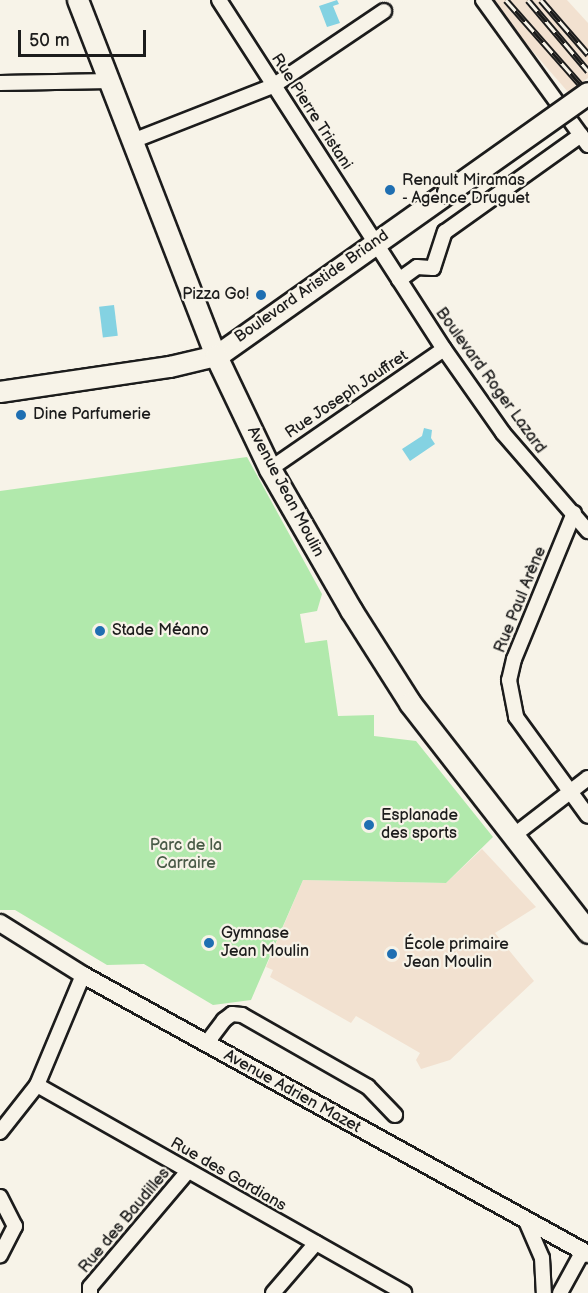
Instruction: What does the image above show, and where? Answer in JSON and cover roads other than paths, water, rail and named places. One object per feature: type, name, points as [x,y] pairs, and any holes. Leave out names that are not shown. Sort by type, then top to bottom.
[{"type":"main road","name":"Avenue Jean Moulin","points":[[78,0],[135,140],[216,356],[270,469],[353,614],[410,703],[588,932]]},
{"type":"main road","name":"Boulevard Aristide Briand","points":[[0,392],[170,367],[216,356],[588,93]]},
{"type":"street","name":"Rue Pierre Tristani","points":[[219,0],[376,242]]},
{"type":"street","points":[[399,280],[417,267],[433,268],[445,232],[585,140],[483,0]]},
{"type":"street","points":[[135,140],[273,86],[384,11]]},
{"type":"street","points":[[0,82],[111,81]]},
{"type":"street","name":"Boulevard Roger Lazard","points":[[376,242],[444,349],[503,433],[588,531]]},
{"type":"street","name":"Rue Joseph Jauffret","points":[[270,469],[444,349]]},
{"type":"street","name":"Rue Paul Arène","points":[[570,792],[516,717],[509,680],[514,659],[574,513]]},
{"type":"street","points":[[513,836],[588,778]]},
{"type":"street","points":[[570,792],[588,816]]},
{"type":"street","name":"Avenue Adrien Mazet","points":[[0,923],[83,975],[586,1253]]},
{"type":"street","points":[[0,1132],[37,1085],[83,975]]},
{"type":"street","points":[[206,1044],[224,1020],[232,1014],[242,1015],[368,1087],[395,1115]]},
{"type":"street","name":"Rue des Gardians","points":[[37,1085],[404,1293]]},
{"type":"street","name":"Rue des Baudilles","points":[[90,1293],[90,1287],[188,1171]]},
{"type":"street","points":[[0,1197],[15,1226],[0,1255]]},
{"type":"street","points":[[526,1221],[542,1258],[544,1293]]},
{"type":"street","points":[[273,1293],[316,1244]]},
{"type":"street","points":[[560,1293],[586,1253]]},
{"type":"water","points":[[337,0],[339,4],[333,6],[340,23],[327,27],[319,6]]},
{"type":"water","points":[[114,305],[118,336],[103,338],[99,307]]},
{"type":"water","points":[[424,428],[432,430],[431,438],[435,444],[410,461],[402,449],[422,436]]},
{"type":"railway","points":[[506,0],[588,93]]},
{"type":"railway","points":[[528,0],[588,71]]},
{"type":"railway","points":[[541,0],[588,54]]},
{"type":"place","name":"Renault Miramas - Agence Druguet","points":[[390,190]]},
{"type":"place","name":"Pizza Go!","points":[[261,295]]},
{"type":"place","name":"Dine Parfumerie","points":[[21,415]]},
{"type":"place","name":"Stade Méano","points":[[100,631]]},
{"type":"place","name":"Esplanade des sports","points":[[369,825]]},
{"type":"place","name":"Gymnase Jean Moulin","points":[[209,943]]},
{"type":"place","name":"École primaire Jean Moulin","points":[[392,954]]},
{"type":"park label","name":"Parc de la Carraire","points":[[186,855]]}]
